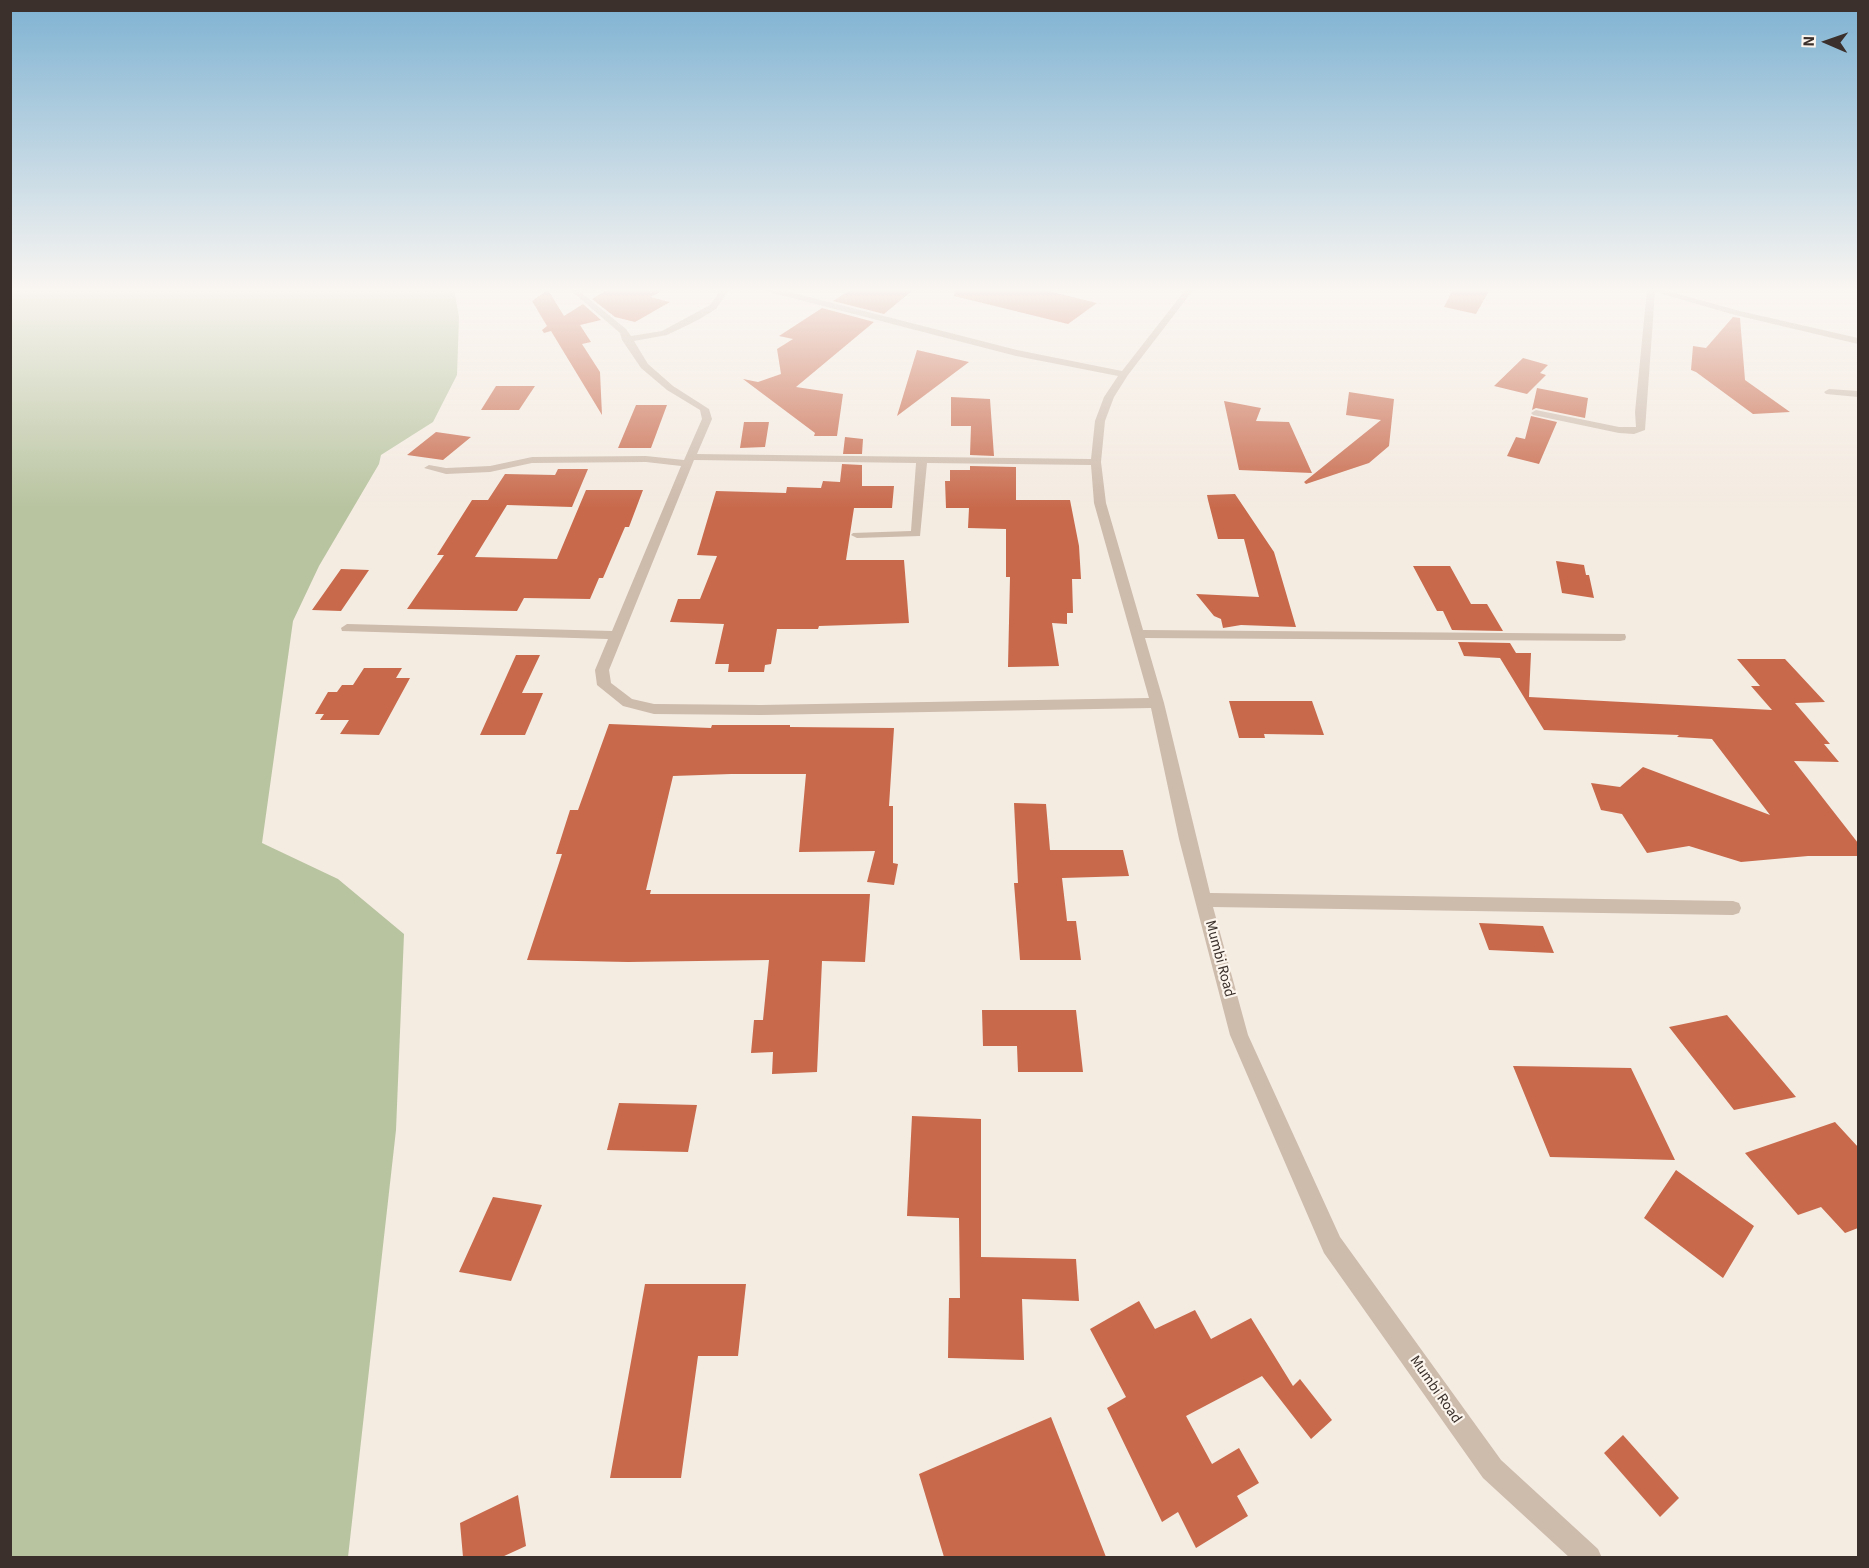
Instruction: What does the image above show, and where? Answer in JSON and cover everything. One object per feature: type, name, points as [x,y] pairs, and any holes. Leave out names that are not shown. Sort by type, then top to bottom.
[{"type":"street","points":[[641,362],[670,388],[704,409],[707,419],[602,670],[604,685],[628,703],[654,709],[761,710],[1157,703]]},
{"type":"street","points":[[1063,362],[1124,374]]},
{"type":"street","name":"Mumbi Road","points":[[1133,362],[1109,397],[1100,421],[1096,462],[1100,503],[1157,703],[1187,839],[1239,1035],[1332,1245],[1492,1470],[1589,1557]]},
{"type":"street","points":[[1536,413],[1619,430],[1634,431],[1641,428],[1645,362]]},
{"type":"street","points":[[1829,392],[1858,394]]},
{"type":"street","points":[[429,468],[446,471],[490,468],[532,460],[575,459],[922,459],[1096,462]]},
{"type":"street","points":[[857,535],[916,534],[922,459]]},
{"type":"street","points":[[347,628],[616,635]]},
{"type":"street","points":[[1136,634],[1620,637]]},
{"type":"street","points":[[1203,900],[1733,908]]},
{"type":"green space","points":[[11,362],[457,362],[457,375],[433,422],[381,455],[379,464],[319,566],[293,621],[262,843],[338,879],[404,934],[396,1130],[348,1557],[11,1557]]},
{"type":"building","points":[[570,362],[594,362],[600,372],[602,415]]},
{"type":"building","points":[[779,362],[826,362],[796,387],[843,394],[837,436],[814,436],[815,433],[743,379],[758,382],[781,374]]},
{"type":"building","points":[[913,362],[969,362],[897,416]]},
{"type":"building","points":[[1519,362],[1538,362],[1548,365],[1540,373],[1546,375],[1527,394],[1494,386]]},
{"type":"building","points":[[1692,362],[1744,362],[1745,380],[1790,412],[1753,414],[1691,370]]},
{"type":"building","points":[[496,386],[535,386],[519,410],[481,410]]},
{"type":"building","points":[[1537,388],[1588,398],[1585,418],[1536,408],[1532,410]]},
{"type":"building","points":[[1349,392],[1394,399],[1389,446],[1369,463],[1306,484],[1304,482],[1381,420],[1346,415]]},
{"type":"building","points":[[951,397],[990,399],[994,456],[970,455],[971,426],[951,426]]},
{"type":"building","points":[[1224,401],[1261,408],[1256,421],[1289,422],[1312,473],[1239,470]]},
{"type":"building","points":[[636,405],[667,405],[651,448],[618,448]]},
{"type":"building","points":[[1531,416],[1557,422],[1539,464],[1507,456],[1516,437],[1525,439]]},
{"type":"building","points":[[744,422],[769,422],[765,447],[740,448]]},
{"type":"building","points":[[436,432],[471,437],[443,460],[407,455]]},
{"type":"building","points":[[845,437],[863,439],[862,454],[843,454]]},
{"type":"building","points":[[842,464],[862,465],[862,486],[894,486],[892,508],[854,508],[846,560],[904,560],[909,623],[819,626],[818,629],[777,629],[771,664],[765,665],[764,672],[728,672],[729,664],[715,664],[724,624],[670,622],[678,599],[700,599],[717,556],[697,555],[716,491],[786,493],[787,487],[821,488],[823,481],[840,482]]},
{"type":"building","points":[[970,466],[1016,467],[1016,500],[1070,500],[1079,546],[1081,579],[1072,579],[1073,613],[1067,613],[1067,624],[1052,623],[1059,666],[1008,667],[1010,577],[1006,577],[1006,529],[968,528],[969,508],[946,508],[945,481],[950,481],[950,470],[970,470]]},
{"type":"building","points":[[558,469],[588,469],[572,507],[507,505],[475,557],[557,559],[586,490],[643,490],[629,527],[625,527],[603,578],[599,578],[590,599],[524,598],[517,611],[407,609],[444,555],[437,555],[472,500],[488,500],[505,474],[555,475]]},
{"type":"building","points":[[1235,494],[1274,552],[1296,627],[1241,625],[1223,628],[1221,619],[1214,616],[1196,594],[1259,597],[1244,539],[1218,539],[1207,495]]},
{"type":"building","points":[[1556,561],[1584,565],[1586,575],[1589,575],[1594,598],[1562,593]]},
{"type":"building","points":[[1413,566],[1450,566],[1471,604],[1487,604],[1503,631],[1452,630],[1443,611],[1437,611]]},
{"type":"building","points":[[341,569],[369,570],[341,611],[312,610]]},
{"type":"building","points":[[1458,642],[1510,643],[1516,653],[1531,653],[1529,697],[1772,710],[1751,686],[1760,686],[1737,659],[1785,659],[1825,702],[1795,703],[1830,744],[1824,744],[1839,762],[1794,761],[1858,843],[1858,856],[1808,856],[1741,862],[1689,846],[1647,853],[1622,814],[1601,810],[1591,783],[1620,787],[1643,767],[1770,815],[1712,739],[1677,737],[1679,735],[1544,730],[1500,658],[1464,656]]},
{"type":"building","points":[[516,655],[540,655],[522,693],[543,693],[525,735],[480,735]]},
{"type":"building","points":[[364,668],[402,668],[396,678],[410,678],[379,735],[340,734],[349,720],[320,720],[324,714],[315,714],[328,692],[337,692],[342,685],[353,685]]},
{"type":"building","points":[[1229,701],[1312,701],[1324,735],[1264,734],[1265,738],[1239,738]]},
{"type":"building","points":[[609,724],[711,728],[712,725],[790,725],[790,727],[894,728],[889,806],[893,806],[893,863],[898,864],[894,885],[867,882],[875,851],[799,852],[806,774],[731,774],[673,776],[646,890],[651,890],[650,894],[870,894],[865,962],[822,961],[817,1072],[772,1074],[773,1052],[751,1053],[754,1020],[763,1020],[769,960],[628,962],[527,960],[562,854],[556,854],[570,810],[578,810]]},
{"type":"building","points":[[1014,803],[1046,804],[1050,850],[1123,850],[1129,876],[1062,878],[1067,921],[1076,921],[1081,960],[1020,960],[1014,883],[1018,883]]},
{"type":"building","points":[[1479,923],[1543,926],[1554,953],[1489,950]]},
{"type":"building","points":[[982,1010],[1076,1010],[1083,1072],[1018,1072],[1017,1046],[983,1046]]},
{"type":"building","points":[[1727,1015],[1796,1097],[1734,1110],[1669,1027]]},
{"type":"building","points":[[1513,1066],[1631,1068],[1675,1160],[1550,1157]]},
{"type":"building","points":[[619,1103],[697,1105],[688,1152],[607,1150]]},
{"type":"building","points":[[912,1116],[981,1119],[981,1257],[1076,1259],[1079,1301],[1022,1299],[1024,1360],[948,1358],[949,1298],[960,1298],[959,1218],[907,1216]]},
{"type":"building","points":[[1835,1122],[1858,1147],[1858,1228],[1845,1233],[1821,1207],[1798,1215],[1745,1153]]},
{"type":"building","points":[[1676,1170],[1754,1226],[1723,1278],[1644,1218]]},
{"type":"building","points":[[493,1197],[542,1205],[511,1281],[459,1272]]},
{"type":"building","points":[[645,1284],[746,1284],[738,1356],[698,1356],[681,1478],[610,1478]]},
{"type":"building","points":[[1139,1301],[1155,1329],[1195,1310],[1211,1339],[1251,1318],[1293,1386],[1300,1379],[1332,1420],[1311,1439],[1262,1376],[1186,1416],[1212,1464],[1239,1448],[1259,1483],[1237,1496],[1248,1516],[1196,1548],[1178,1512],[1162,1522],[1107,1408],[1126,1397],[1090,1329]]},
{"type":"building","points":[[1051,1417],[1106,1557],[944,1557],[919,1474]]},
{"type":"building","points":[[1623,1435],[1679,1498],[1660,1517],[1604,1453]]},
{"type":"building","points":[[518,1495],[526,1546],[502,1557],[463,1557],[460,1523]]}]
